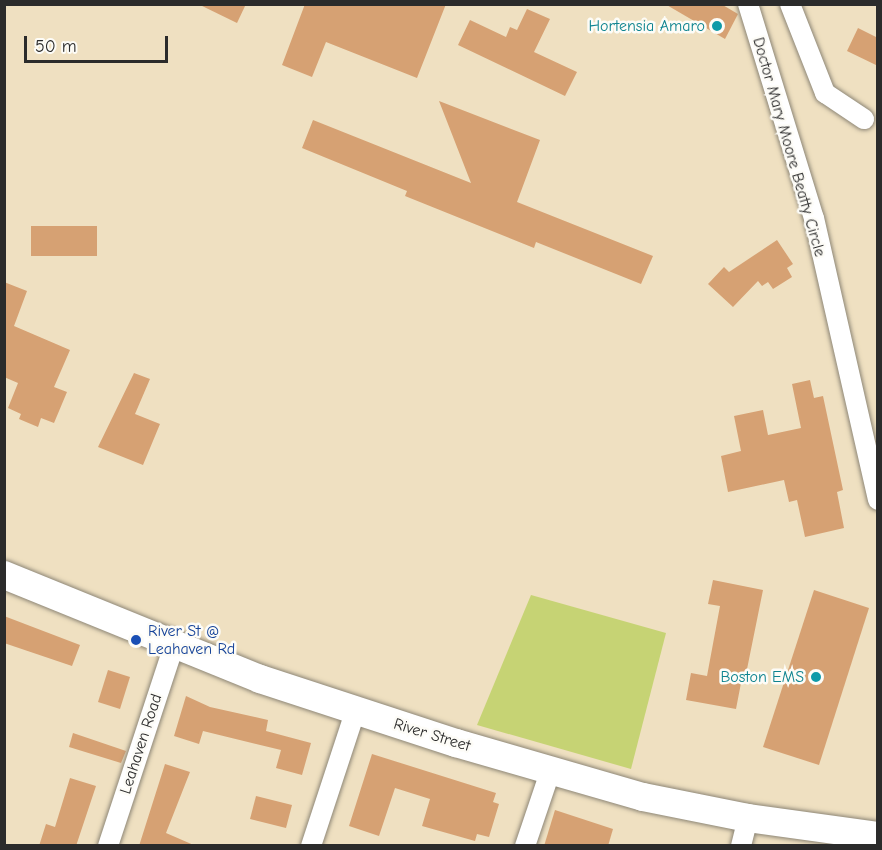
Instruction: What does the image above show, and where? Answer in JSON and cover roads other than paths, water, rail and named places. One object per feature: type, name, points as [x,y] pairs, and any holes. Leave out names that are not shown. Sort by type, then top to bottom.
[{"type":"main road","name":"River Street","points":[[4,575],[175,642],[260,679],[355,712],[643,797],[748,818],[878,836]]},
{"type":"street","name":"Doctor Mary Moore Beatty Circle","points":[[748,4],[814,218],[878,500]]},
{"type":"street","points":[[790,4],[825,93],[864,119]]},
{"type":"street","name":"Leahaven Road","points":[[108,846],[175,642]]},
{"type":"street","points":[[311,846],[355,712]]},
{"type":"street","points":[[525,846],[551,769]]},
{"type":"street","points":[[741,846],[748,818]]},
{"type":"place","name":"Hortensia Amaro","points":[[717,26]]},
{"type":"place","name":"River St @ Leahaven Rd","points":[[136,640]]},
{"type":"place","name":"Boston EMS","points":[[816,677]]}]
